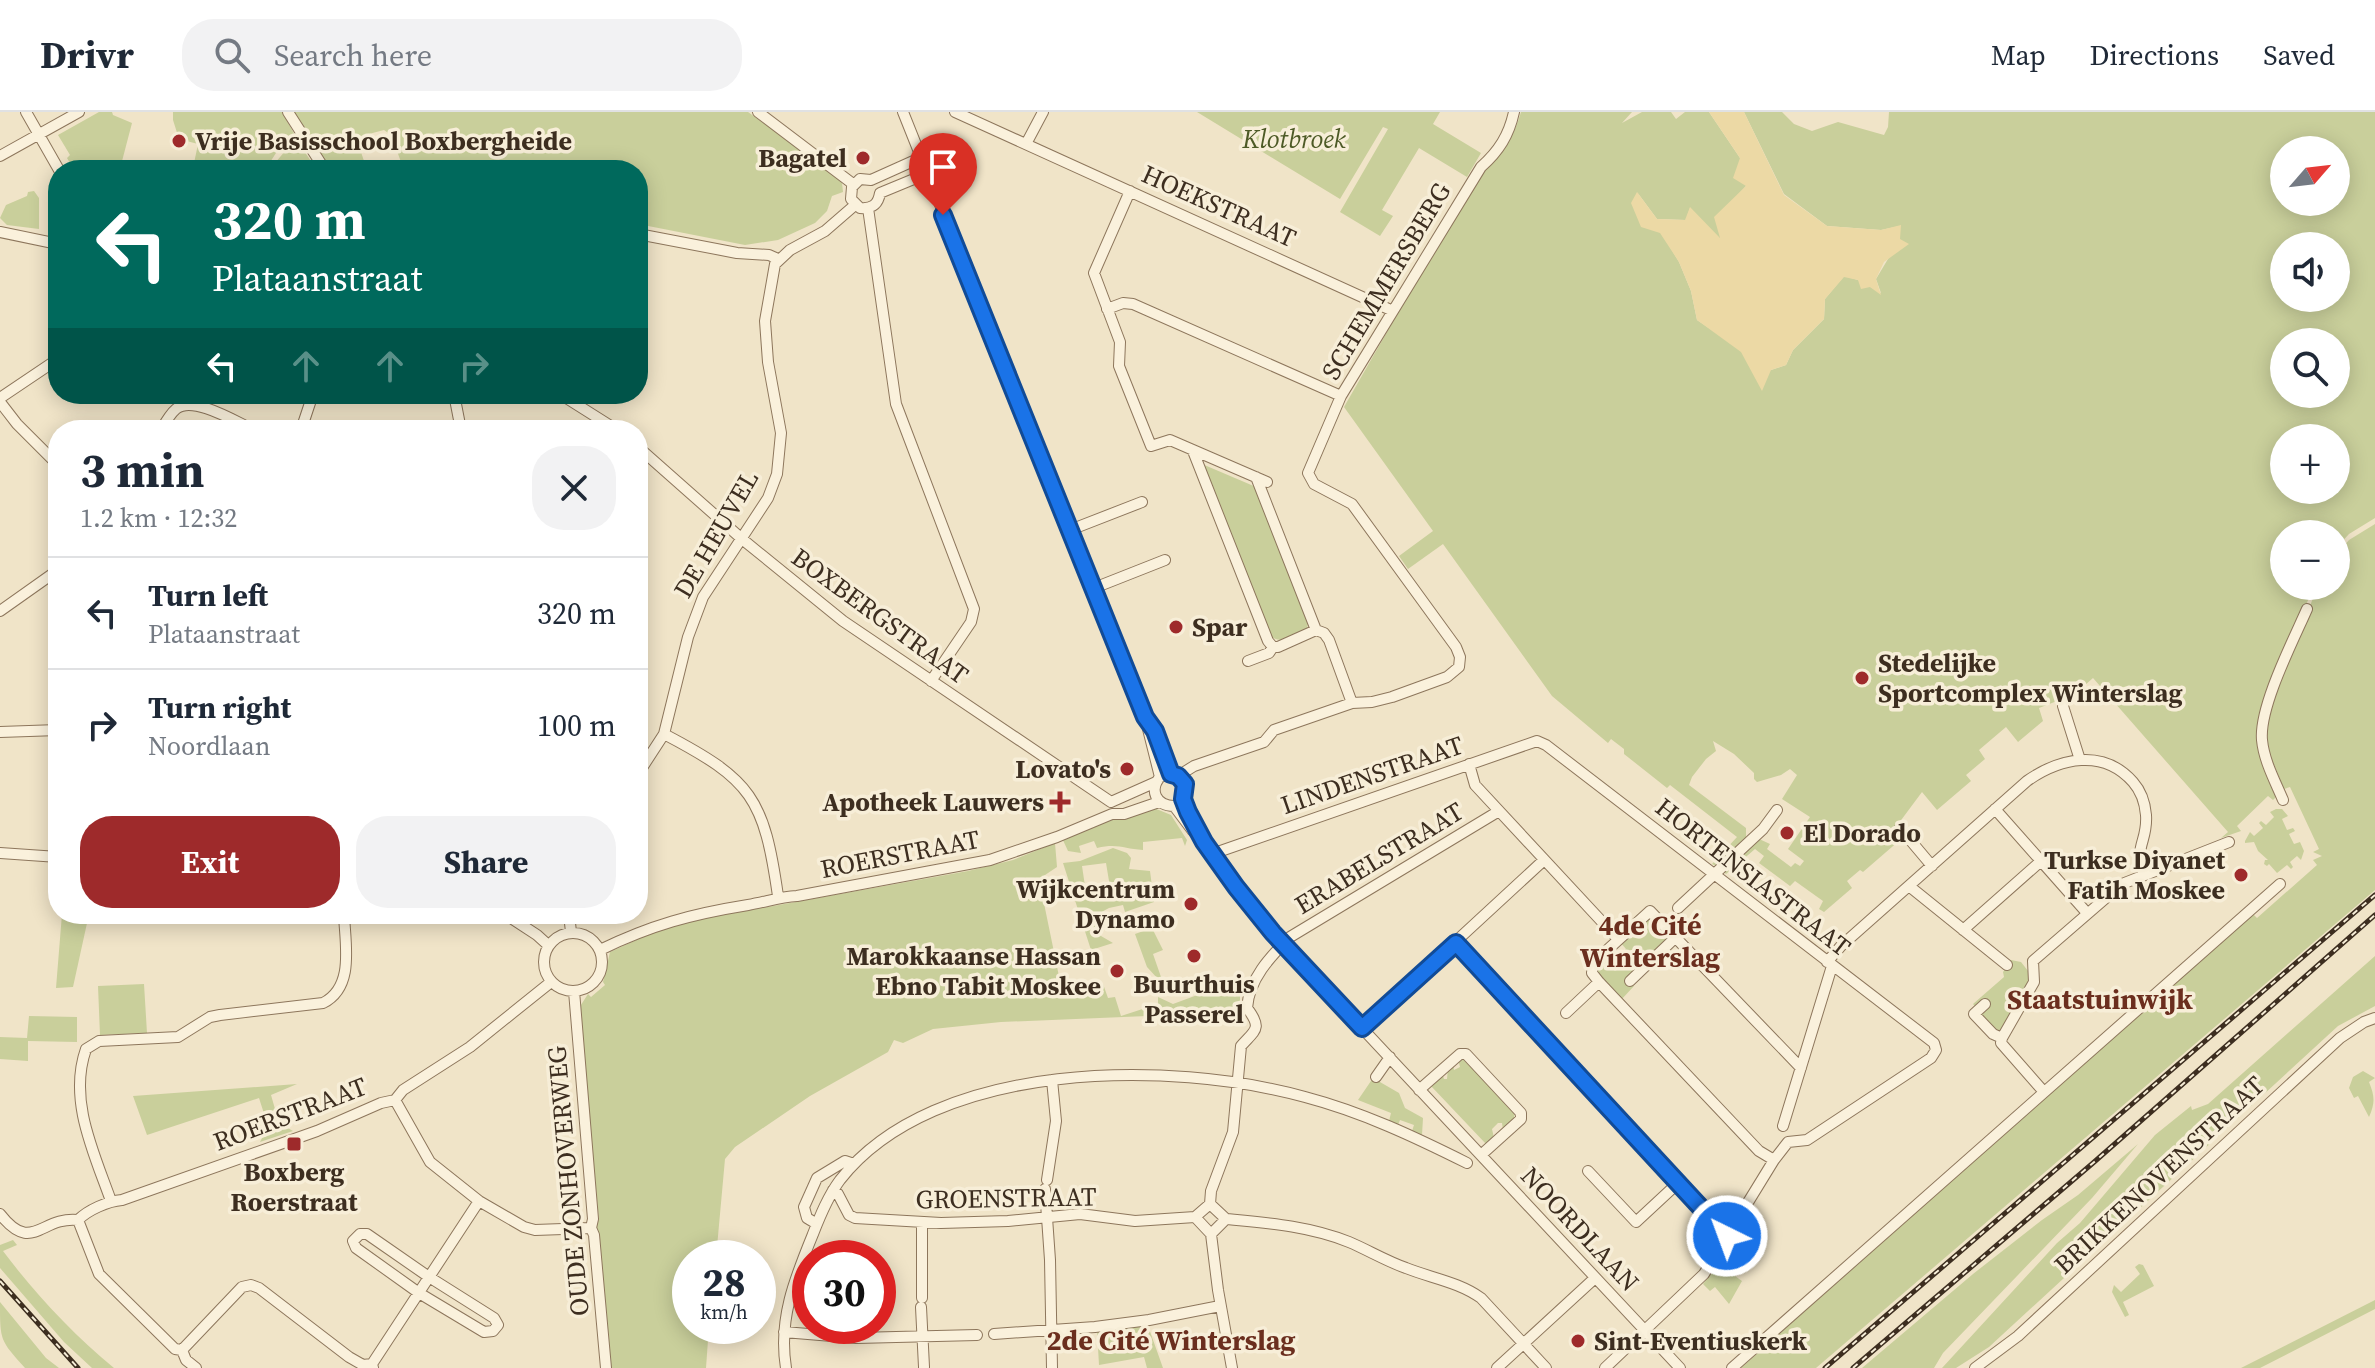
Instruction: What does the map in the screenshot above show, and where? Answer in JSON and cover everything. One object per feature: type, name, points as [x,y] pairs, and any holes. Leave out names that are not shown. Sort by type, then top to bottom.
[{"type":"street","points":[[26,112],[53,160]]},
{"type":"street","points":[[0,156],[79,112]]},
{"type":"street","points":[[288,112],[319,160]]},
{"type":"street","points":[[758,112],[853,184]]},
{"type":"street","points":[[903,112],[1145,717],[1155,731],[1170,779],[1178,802],[1159,802],[1124,814],[1112,814],[1109,808],[1111,802],[1170,779],[1203,763],[1264,742],[1274,730],[1352,703],[1329,640],[1324,633],[1316,630],[1256,477]]},
{"type":"street","name":"HOEKSTRAAT","points":[[955,112],[1393,311]]},
{"type":"street","points":[[1026,144],[1043,112]]},
{"type":"street","name":"SCHEMMERSBERG","points":[[1352,703],[1382,700],[1447,677],[1459,667],[1460,657],[1352,504],[1318,487],[1308,473],[1341,396],[1481,167],[1499,150],[1511,127],[1514,112]]},
{"type":"street","points":[[855,205],[850,191],[853,184],[860,179],[871,180],[920,158]]},
{"type":"street","points":[[880,193],[926,174]]},
{"type":"street","points":[[855,205],[868,208],[875,205],[880,193],[878,185],[871,180]]},
{"type":"street","points":[[1130,191],[1094,273],[1120,342],[1119,366],[1151,446],[1170,440],[1267,482]]},
{"type":"street","points":[[648,236],[778,259],[825,231],[855,205]]},
{"type":"street","points":[[868,208],[896,404],[974,609],[971,622],[931,681]]},
{"type":"street","points":[[0,232],[48,242]]},
{"type":"street","name":"DE HEUVEL","points":[[648,759],[664,734],[694,618],[703,597],[768,498],[779,462],[781,433],[768,362],[765,321],[772,275],[778,259]]},
{"type":"street","points":[[1107,309],[1123,303],[1133,304],[1341,396]]},
{"type":"street","points":[[48,366],[0,400],[17,424],[48,455]]},
{"type":"street","points":[[168,420],[175,409],[185,404]]},
{"type":"street","points":[[196,404],[232,420]]},
{"type":"street","points":[[576,404],[601,420]]},
{"type":"street","points":[[1193,451],[1273,647]]},
{"type":"street","name":"BOXBERGSTRAAT","points":[[648,456],[742,539],[843,621],[1111,802]]},
{"type":"street","points":[[1070,530],[1142,502]]},
{"type":"street","points":[[1094,588],[1165,560]]},
{"type":"street","points":[[0,611],[48,577]]},
{"type":"street","points":[[2283,800],[2268,764],[2262,734],[2275,684],[2307,609]]},
{"type":"street","points":[[1248,661],[1316,630]]},
{"type":"street","points":[[2063,706],[2080,760]]},
{"type":"street","points":[[0,732],[48,730]]},
{"type":"street","points":[[664,734],[725,768],[749,794],[764,822],[778,896]]},
{"type":"street","name":"LINDENSTRAAT","points":[[1212,854],[1527,743],[1537,741],[1546,745]]},
{"type":"street","name":"HORTENSIASTRAAT","points":[[1546,745],[1934,1043],[1936,1050],[1931,1058],[1807,1140],[1788,1142],[1774,1160]]},
{"type":"street","points":[[1783,1126],[1830,964],[1841,946],[2040,772],[2080,760],[2108,763],[2126,774],[2144,800],[2146,832],[2138,859],[2144,875]]},
{"type":"street","points":[[1469,764],[1475,785],[1618,939]]},
{"type":"street","points":[[1159,802],[1154,793],[1170,779]]},
{"type":"street","name":"NOORDLAAN","points":[[1178,802],[1192,830],[1283,944],[1680,1368]]},
{"type":"street","points":[[1995,809],[2087,913]]},
{"type":"street","name":"HORTENSIASTRAAT","points":[[1678,908],[1763,829],[1777,810]]},
{"type":"street","name":"ERABELSTRAAT","points":[[1238,1083],[1241,1046],[1253,1035],[1256,1026],[1247,1008],[1248,999],[1264,965],[1283,944],[1499,811]]},
{"type":"street","name":"ROERSTRAAT","points":[[600,950],[680,917],[778,896],[797,896],[990,860],[1112,814]]},
{"type":"street","points":[[1900,828],[1932,866]]},
{"type":"street","points":[[2044,1092],[2001,1043],[2034,982],[2033,961],[2122,884],[2229,842]]},
{"type":"street","points":[[0,853],[48,856]]},
{"type":"street","points":[[1362,1028],[1544,860]]},
{"type":"street","points":[[1963,930],[2041,861]]},
{"type":"street","points":[[1732,1368],[2280,884]]},
{"type":"street","points":[[1909,886],[2007,965]]},
{"type":"street","points":[[1605,1368],[1704,1274],[1774,1160],[1756,1149],[1599,982],[1591,968],[1650,911],[1801,1068]]},
{"type":"street","points":[[111,1201],[81,1116],[86,1049],[99,1041],[178,1037],[210,1017],[323,1003],[332,998],[343,984],[344,924]]},
{"type":"street","points":[[519,924],[548,945]]},
{"type":"street","points":[[570,924],[571,932]]},
{"type":"street","points":[[571,932],[591,940],[600,950],[599,975],[589,987],[566,990],[551,982],[544,965],[548,945],[558,936],[571,932]]},
{"type":"street","points":[[1630,981],[1676,937]]},
{"type":"street","points":[[1456,943],[1727,1236]]},
{"type":"street","name":"ROERSTRAAT","points":[[0,1214],[17,1233],[28,1233],[69,1219],[78,1220],[85,1213],[111,1201],[122,1200],[317,1131],[395,1100],[403,1090],[470,1047],[551,982]]},
{"type":"street","points":[[1566,1013],[1599,982]]},
{"type":"street","name":"OUDE ZONHOVERWEG","points":[[574,991],[593,1219],[591,1228],[606,1368]]},
{"type":"street","points":[[1985,1004],[1974,1014],[1993,1034],[2002,1038]]},
{"type":"street","name":"BRIKKENOVENSTRAAT","points":[[1975,1368],[2018,1336],[2340,1038],[2375,1018]]},
{"type":"street","points":[[1419,1090],[1460,1054],[1466,1054],[1521,1113],[1521,1119],[1481,1155]]},
{"type":"street","points":[[1376,1077],[1390,1057]]},
{"type":"street","points":[[786,1368],[786,1307],[793,1281],[833,1190],[854,1164],[897,1132],[940,1110],[985,1093],[1052,1080],[1118,1074],[1186,1076],[1238,1083],[1304,1096],[1351,1110],[1467,1163]]},
{"type":"street","points":[[1052,1080],[1056,1121],[1046,1184],[1052,1368]]},
{"type":"street","points":[[1232,1368],[1211,1234],[1195,1217],[1210,1204],[1211,1191],[1233,1132],[1238,1083]]},
{"type":"street","points":[[395,1100],[430,1162],[479,1201],[535,1230],[591,1228]]},
{"type":"street","points":[[817,1224],[807,1218],[804,1207],[817,1178],[845,1161],[854,1164]]},
{"type":"street","points":[[1588,1171],[1636,1222],[1678,1183]]},
{"type":"street","name":"GROENSTRAAT","points":[[833,1190],[852,1217],[922,1222],[1080,1214],[1135,1221],[1195,1217]]},
{"type":"street","points":[[182,1350],[242,1287],[251,1285],[349,1357],[372,1366],[479,1201]]},
{"type":"street","points":[[1210,1204],[1226,1219],[1295,1226],[1320,1232],[1402,1267],[1468,1289],[1481,1298],[1546,1368]]},
{"type":"street","points":[[1211,1234],[1226,1219]]},
{"type":"street","points":[[78,1220],[99,1274],[175,1349],[182,1350]]},
{"type":"street","points":[[922,1222],[924,1367]]},
{"type":"street","points":[[360,1234],[367,1234],[429,1277],[494,1318],[498,1325],[493,1331],[484,1332],[419,1293],[356,1248],[353,1241],[360,1234]]},
{"type":"street","points":[[1497,1368],[1595,1278]]},
{"type":"street","points":[[994,1334],[1149,1320],[1220,1306]]},
{"type":"street","points":[[784,1332],[856,1338],[977,1335]]},
{"type":"street","points":[[182,1350],[186,1360],[196,1368]]},
{"type":"green space","points":[[99,112],[112,112],[132,123],[122,160],[68,160],[70,155],[58,135]]},
{"type":"green space","points":[[173,112],[282,112],[296,137],[271,160],[195,160],[198,144],[179,139]]},
{"type":"green space","points":[[294,112],[748,112],[838,177],[843,192],[832,196],[827,211],[815,223],[778,240],[745,245],[648,226],[648,160],[400,160],[391,135],[384,130],[365,135],[359,146],[364,160],[325,160]]},
{"type":"green space","name":"Klotbroek","points":[[1197,112],[1440,112],[1433,124],[1481,153],[1467,177],[1419,148],[1382,210],[1393,216],[1380,236],[1340,212],[1388,129],[1383,127],[1340,199]]},
{"type":"green space","points":[[1521,112],[1632,112],[1622,123],[1642,112],[1671,112],[1676,119],[1685,112],[1709,112],[1740,158],[1746,186],[1733,200],[1720,240],[1690,208],[1686,220],[1657,219],[1637,192],[1679,262],[1691,291],[1697,320],[1771,370],[1786,365],[1793,350],[1824,319],[1825,299],[1844,276],[1881,293],[1876,279],[1900,239],[1900,226],[1881,230],[1827,226],[1784,194],[1744,112],[1782,112],[1794,124],[1812,131],[1838,122],[1884,135],[1889,112],[2375,112],[2375,518],[2350,533],[2350,520],[2270,520],[2270,600],[2308,600],[2275,678],[2257,736],[2276,797],[2273,800],[2268,796],[2237,826],[2241,831],[2221,838],[2228,832],[2093,678],[2060,707],[2057,701],[2039,708],[2043,721],[2018,742],[2006,727],[1979,750],[1985,759],[1966,775],[1971,781],[1937,810],[1922,792],[1893,831],[1900,840],[1863,872],[1860,870],[1847,881],[1852,888],[1824,912],[1819,909],[1823,901],[1795,881],[1790,886],[1759,863],[1764,856],[1755,849],[1726,874],[1724,872],[1757,838],[1770,844],[1767,849],[1791,867],[1795,863],[1800,866],[1804,861],[1788,849],[1810,817],[1782,799],[1797,775],[1790,769],[1757,782],[1754,773],[1734,754],[1713,741],[1716,751],[1706,759],[1689,785],[1746,828],[1746,839],[1716,866],[1712,864],[1737,837],[1670,785],[1667,788],[1624,754],[1624,749],[1611,739],[1608,743],[1552,696],[1443,544],[1408,569],[1399,556],[1433,531],[1344,407],[1486,168],[1508,143]]},
{"type":"green space","points":[[298,142],[310,160],[278,160]]},
{"type":"green space","points":[[34,191],[39,198],[39,229],[7,225],[0,218],[6,205]]},
{"type":"green space","points":[[1202,464],[1256,487],[1308,623],[1307,629],[1282,640],[1269,634]]},
{"type":"green space","points":[[2375,524],[2375,890],[1816,1368],[1741,1368],[2252,913],[2257,918],[2317,865],[2313,860],[2322,856],[2313,852],[2319,849],[2290,787],[2284,789],[2266,745],[2266,724],[2276,689],[2312,600],[2350,600],[2350,539]]},
{"type":"green space","points":[[1154,808],[1171,815],[1187,840],[1185,846],[1182,838],[1143,842],[1143,850],[1116,846],[1097,848],[1094,841],[1079,846],[1081,853],[1068,851],[1062,838],[1101,823]]},
{"type":"green space","points":[[2282,809],[2288,816],[2282,819],[2287,830],[2293,828],[2295,831],[2289,834],[2294,844],[2300,842],[2304,851],[2301,860],[2297,856],[2290,862],[2291,869],[2287,865],[2277,873],[2269,864],[2264,864],[2268,860],[2254,842],[2245,843],[2250,832],[2254,836],[2263,828],[2259,823],[2261,821],[2266,825],[2274,817],[2270,812]]},
{"type":"green space","points":[[1055,843],[1057,867],[1039,879],[1062,991],[1103,984],[1108,998],[1115,997],[1121,1016],[1158,1004],[1158,997],[1173,1004],[1219,987],[1227,978],[1227,985],[1238,985],[1239,978],[1245,979],[1240,990],[1240,1006],[1196,1014],[1001,1022],[933,1029],[903,1043],[894,1040],[888,1052],[810,1096],[735,1147],[725,1159],[718,1240],[672,1240],[672,1344],[708,1344],[706,1368],[609,1368],[579,1008],[588,994],[591,997],[605,985],[603,982],[610,952],[656,931],[700,919],[968,871],[1013,860]]},
{"type":"green space","points":[[1113,848],[1127,853],[1131,858],[1129,869],[1150,871],[1154,902],[1125,912],[1123,905],[1109,908],[1094,916],[1101,936],[1113,943],[1091,950],[1063,863],[1080,861]],"holes":[[[1106,863],[1112,899],[1093,902],[1090,886],[1085,886],[1082,866]]]},
{"type":"green space","points":[[1651,916],[1669,935],[1668,940],[1628,978],[1634,986],[1621,1000],[1596,972],[1596,965],[1608,954],[1614,960],[1626,949],[1620,942]]},
{"type":"green space","points":[[61,924],[87,924],[73,987],[56,988]]},
{"type":"green space","points":[[1152,928],[1163,950],[1153,954],[1161,977],[1158,979],[1147,967],[1135,934]]},
{"type":"green space","points":[[2375,956],[2375,1006],[2338,1026],[1989,1347],[1956,1368],[1942,1368],[2057,1243],[2080,1223],[2155,1135],[2191,1106],[2192,1110],[2208,1104]]},
{"type":"green space","points":[[2011,960],[2021,962],[2032,976],[2004,1029],[1998,1033],[1973,1004],[2004,977],[2003,972]]},
{"type":"green space","points":[[144,984],[147,1033],[100,1035],[98,986]]},
{"type":"green space","points":[[29,1016],[77,1017],[77,1042],[28,1041],[28,1061],[0,1059],[0,1037],[27,1038]]},
{"type":"green space","points":[[1466,1058],[1515,1113],[1503,1130],[1502,1123],[1492,1129],[1494,1138],[1486,1144],[1431,1086],[1442,1073],[1447,1079],[1448,1068],[1453,1064],[1454,1070],[1460,1067],[1458,1059]]},
{"type":"green space","points":[[2363,1071],[2375,1078],[2369,1082],[2374,1100],[2369,1117],[2358,1096],[2354,1098],[2349,1088],[2353,1077]]},
{"type":"green space","points":[[1373,1078],[1399,1093],[1405,1108],[1423,1118],[1422,1135],[1412,1131],[1414,1125],[1400,1120],[1398,1125],[1389,1121],[1391,1113],[1358,1100]]},
{"type":"green space","points":[[297,1084],[271,1095],[279,1123],[293,1131],[260,1142],[268,1126],[259,1098],[147,1135],[133,1096]]},
{"type":"green space","points":[[2138,1144],[2092,1198],[1943,1353],[1934,1368],[1862,1368],[1973,1274],[2078,1195]]},
{"type":"green space","points":[[13,1240],[17,1245],[3,1251],[69,1327],[114,1368],[92,1368],[64,1342],[0,1268],[0,1245]]},
{"type":"green space","points":[[2143,1265],[2154,1286],[2123,1302],[2129,1315],[2125,1317],[2112,1292],[2114,1285],[2121,1292],[2140,1274],[2135,1267]]},
{"type":"green space","points":[[1717,1266],[1742,1281],[1729,1304],[1715,1287],[1710,1291],[1703,1284]]},
{"type":"green space","points":[[2375,1300],[2375,1309],[2260,1368],[2241,1368]]},
{"type":"green space","points":[[0,1302],[46,1358],[59,1368],[25,1368],[3,1339]]},
{"type":"green space","points":[[1147,1323],[1163,1368],[1147,1368],[1144,1357],[1099,1365],[1097,1330]]},
{"type":"sand","points":[[1709,112],[1744,112],[1784,195],[1827,226],[1881,230],[1901,225],[1900,239],[1909,244],[1884,262],[1876,279],[1881,295],[1870,287],[1861,289],[1858,280],[1844,277],[1825,299],[1824,319],[1793,350],[1786,365],[1771,370],[1762,391],[1741,352],[1697,320],[1691,291],[1679,262],[1660,233],[1641,227],[1631,203],[1637,192],[1657,219],[1685,220],[1690,207],[1720,238],[1714,217],[1746,186],[1733,178],[1740,158]]},
{"type":"railway","points":[[1825,1368],[2375,895]]},
{"type":"railway","points":[[1853,1368],[2093,1163],[2375,915]]},
{"type":"railway","points":[[0,1281],[78,1368]]},
{"type":"place","name":"Vrije Basisschool Boxbergheide","points":[[179,141]]},
{"type":"place","name":"Bagatel","points":[[863,158]]},
{"type":"place","name":"Spar","points":[[1176,627]]},
{"type":"place","name":"Stedelijke Sportcomplex Winterslag","points":[[1862,678]]},
{"type":"place","name":"Lovato's","points":[[1127,769]]},
{"type":"place","name":"Apotheek Lauwers","points":[[1060,802]]},
{"type":"place","name":"El Dorado","points":[[1787,833]]},
{"type":"place","name":"Turkse Diyanet Fatih Moskee","points":[[2241,875]]},
{"type":"place","name":"Wijkcentrum Dynamo","points":[[1191,904]]},
{"type":"place","name":"Buurthuis Passerel","points":[[1194,956]]},
{"type":"place","name":"Marokkaanse Hassan Ebno Tabit Moskee","points":[[1117,971]]},
{"type":"place","name":"Boxberg Roerstraat","points":[[294,1144]]},
{"type":"place","name":"Sint-Eventiuskerk","points":[[1578,1341]]},
{"type":"district","name":"4de Cité Winterslag","points":[[1650,941]]},
{"type":"district","name":"Staatstuinwijk","points":[[2100,999]]},
{"type":"district","name":"2de Cité Winterslag","points":[[1171,1340]]},
{"type":"route","points":[[943,215],[1145,717],[1155,731],[1171,774],[1178,776],[1185,784],[1186,795],[1183,799],[1204,842],[1242,896],[1362,1028],[1456,943],[1727,1236]]}]
